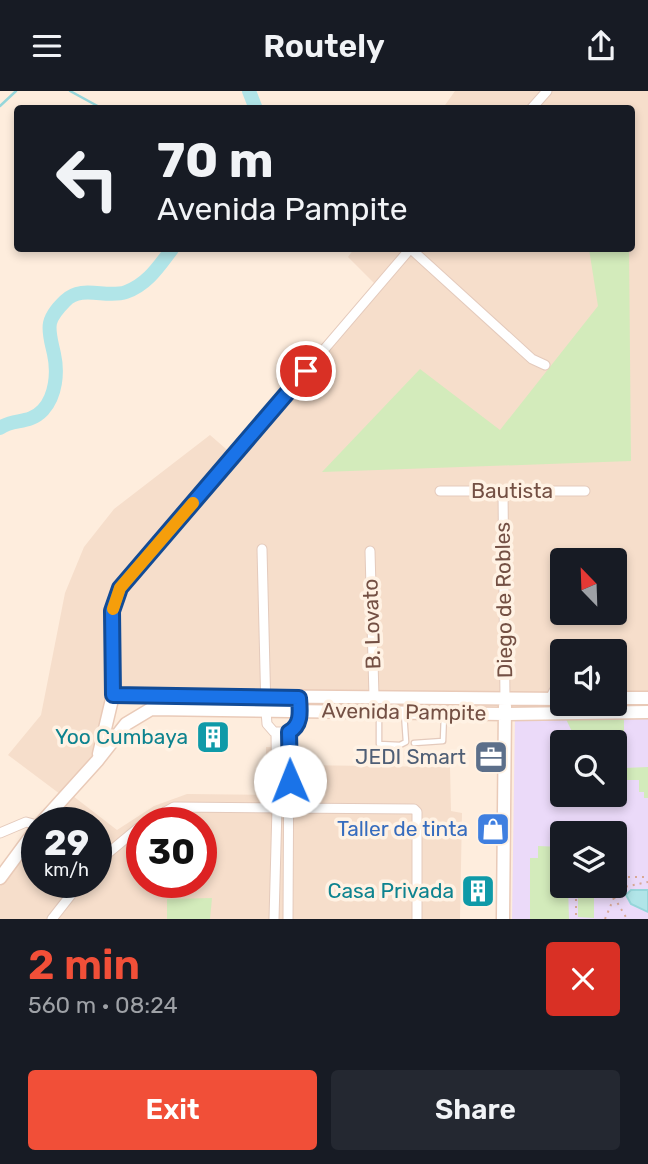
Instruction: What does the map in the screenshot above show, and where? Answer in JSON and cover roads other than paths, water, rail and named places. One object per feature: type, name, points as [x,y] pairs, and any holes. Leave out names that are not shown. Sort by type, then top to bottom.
[{"type":"street","points":[[535,105],[547,91]]},
{"type":"street","points":[[97,761],[113,695],[112,611],[120,588],[408,252]]},
{"type":"street","points":[[414,252],[532,359],[545,365]]},
{"type":"street","name":"Bautista","points":[[440,491],[584,491]]},
{"type":"street","name":"Diego de Robles","points":[[503,491],[503,919]]},
{"type":"street","points":[[262,549],[267,724],[276,733],[274,919]]},
{"type":"street","name":"B. Lovato","points":[[370,551],[374,697]]},
{"type":"street","name":"Avenida Pampite","points":[[113,695],[267,704]]},
{"type":"street","points":[[131,695],[139,714]]},
{"type":"street","points":[[374,697],[377,712]]},
{"type":"street","name":"Avenida Pampite","points":[[55,807],[126,724],[151,709],[300,704],[374,697],[547,699]]},
{"type":"street","points":[[627,698],[648,698]]},
{"type":"street","points":[[276,733],[289,732],[297,725],[300,704]]},
{"type":"street","name":"Avenida Pampite","points":[[300,704],[377,712],[648,712]]},
{"type":"street","points":[[108,716],[114,722],[126,724]]},
{"type":"street","points":[[288,919],[289,732]]},
{"type":"street","points":[[217,807],[416,810],[417,919]]},
{"type":"street","points":[[0,833],[21,824]]},
{"type":"street","points":[[112,850],[126,838]]},
{"type":"street","points":[[0,878],[21,849]]},
{"type":"street","points":[[276,859],[289,865]]},
{"type":"street","points":[[52,919],[68,898]]},
{"type":"lane","points":[[547,699],[550,694]]},
{"type":"lane","points":[[377,712],[379,743],[400,745],[406,742],[404,712]]},
{"type":"lane","points":[[415,743],[443,741],[444,713]]},
{"type":"water","points":[[631,890],[648,890],[648,912],[631,904],[627,894]]},
{"type":"waterway","points":[[0,106],[16,91]]},
{"type":"waterway","points":[[70,91],[96,105]]},
{"type":"waterway","points":[[249,91],[254,105]]},
{"type":"waterway","points":[[0,428],[38,415],[51,398],[56,368],[50,323],[63,303],[79,293],[118,294],[134,289],[152,274],[170,252]]},
{"type":"place","name":"Yoo Cumbaya","points":[[213,737]]},
{"type":"place","name":"JEDI Smart","points":[[491,757]]},
{"type":"place","name":"Taller de tinta","points":[[493,829]]},
{"type":"place","name":"Casa Privada","points":[[478,891]]}]
